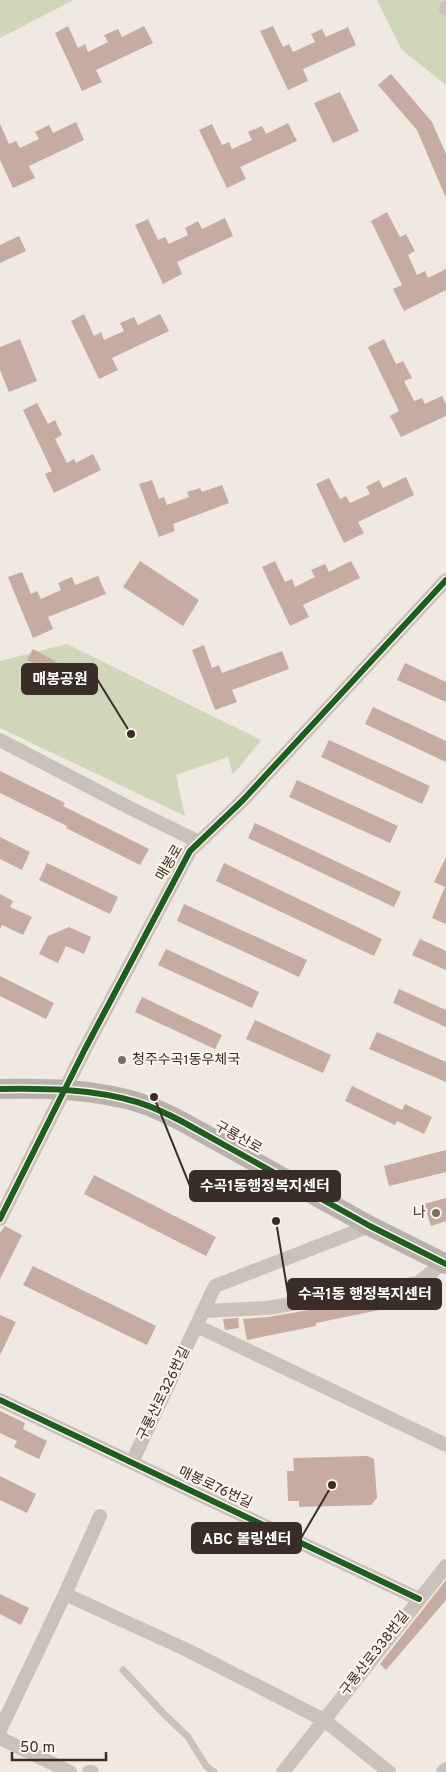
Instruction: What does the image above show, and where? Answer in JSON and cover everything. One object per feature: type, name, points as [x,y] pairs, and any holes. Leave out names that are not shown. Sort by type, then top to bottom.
[{"type":"street","name":"매봉로","points":[[0,1219],[85,1049],[190,851],[243,800],[446,580]]},
{"type":"street","points":[[1,739],[130,808],[199,842]]},
{"type":"street","name":"구룡산로","points":[[0,1089],[36,1088],[88,1092],[116,1096],[155,1108],[370,1226],[444,1264]]},
{"type":"street","name":"구룡산로326번길","points":[[132,1462],[215,1286],[370,1226]]},
{"type":"street","points":[[203,1311],[267,1308],[418,1283],[444,1264]]},
{"type":"street","points":[[197,1326],[446,1445]]},
{"type":"street","name":"매봉로76번길","points":[[0,1400],[419,1599]]},
{"type":"street","points":[[0,1730],[100,1516]]},
{"type":"street","name":"구룡산로338번길","points":[[283,1772],[446,1566]]},
{"type":"street","points":[[65,1594],[187,1650],[324,1720],[389,1772]]},
{"type":"street","points":[[0,1738],[65,1771]]},
{"type":"street","points":[[443,1772],[446,1768]]},
{"type":"lane","points":[[123,1670],[188,1737],[206,1766],[214,1772]]},
{"type":"green space","points":[[0,0],[74,0],[0,38]]},
{"type":"green space","points":[[377,0],[446,0],[446,85],[402,50]]},
{"type":"green space","points":[[67,644],[261,740],[233,775],[228,757],[176,775],[185,816],[0,728],[0,661]]},
{"type":"building","points":[[68,26],[78,48],[85,44],[88,52],[108,42],[104,35],[118,29],[122,37],[144,26],[153,43],[96,70],[102,82],[82,91],[55,33]]},
{"type":"building","points":[[273,26],[283,47],[289,44],[293,52],[315,42],[311,34],[322,29],[326,37],[348,27],[356,45],[303,69],[308,81],[288,90],[260,31]]},
{"type":"building","points":[[391,74],[432,122],[446,154],[446,198],[417,130],[378,85]]},
{"type":"building","points":[[340,92],[359,131],[333,143],[314,103]]},
{"type":"building","points":[[76,122],[84,140],[29,166],[35,178],[13,188],[0,160],[0,124],[9,144],[16,141],[20,148],[39,139],[35,132],[49,125],[53,133]]},
{"type":"building","points":[[288,123],[297,141],[240,167],[246,179],[227,188],[199,130],[212,124],[222,145],[229,142],[232,149],[252,140],[248,132],[262,126],[266,134]]},
{"type":"building","points":[[387,212],[400,237],[406,234],[415,251],[408,255],[417,275],[425,271],[428,278],[446,269],[446,290],[404,311],[393,289],[402,285],[371,221]]},
{"type":"building","points":[[225,218],[233,236],[177,262],[182,274],[163,284],[135,225],[148,219],[158,240],[165,237],[169,244],[188,235],[185,228],[198,221],[202,229]]},
{"type":"building","points":[[19,236],[26,251],[0,263],[0,245]]},
{"type":"building","points":[[84,314],[94,336],[101,332],[104,340],[124,331],[120,323],[134,317],[138,325],[160,314],[169,331],[112,358],[118,370],[99,379],[71,321]]},
{"type":"building","points":[[20,339],[37,381],[9,392],[0,370],[0,347]]},
{"type":"building","points":[[384,339],[396,364],[403,361],[412,378],[404,381],[414,401],[422,398],[425,404],[442,396],[446,404],[446,416],[401,437],[390,416],[399,411],[368,347]]},
{"type":"building","points":[[37,403],[48,424],[55,420],[62,435],[55,439],[67,463],[74,459],[76,463],[93,454],[101,470],[54,493],[45,474],[52,471],[23,410]]},
{"type":"building","points":[[406,477],[414,495],[358,522],[364,533],[344,543],[316,484],[329,478],[340,499],[346,496],[350,503],[370,494],[366,487],[379,480],[383,488]]},
{"type":"building","points":[[152,480],[159,499],[164,497],[167,505],[189,497],[187,492],[200,488],[202,492],[222,485],[229,503],[173,524],[175,531],[159,537],[139,484]]},
{"type":"building","points":[[140,561],[199,600],[183,626],[123,587]]},
{"type":"building","points":[[275,561],[285,582],[292,579],[295,587],[315,577],[311,570],[325,564],[329,572],[351,561],[360,578],[303,605],[309,617],[290,626],[262,567]]},
{"type":"building","points":[[22,572],[31,594],[37,591],[41,599],[61,590],[58,583],[72,577],[75,585],[98,576],[106,594],[48,617],[53,629],[33,638],[8,577]]},
{"type":"building","points":[[204,645],[212,668],[219,665],[222,673],[282,651],[289,669],[232,690],[237,702],[215,710],[192,650]]},
{"type":"building","points":[[33,649],[83,677],[77,688],[27,660]]},
{"type":"building","points":[[405,663],[446,682],[446,702],[397,680]]},
{"type":"building","points":[[373,707],[446,741],[446,762],[365,724]]},
{"type":"building","points":[[329,740],[430,786],[422,804],[321,757]]},
{"type":"building","points":[[0,771],[65,803],[63,806],[149,849],[140,865],[0,793]]},
{"type":"building","points":[[297,780],[398,826],[390,843],[289,797]]},
{"type":"building","points":[[255,823],[401,892],[394,907],[248,838]]},
{"type":"building","points":[[0,837],[30,852],[22,870],[0,859]]},
{"type":"building","points":[[446,857],[446,924],[432,918],[445,887],[434,882]]},
{"type":"building","points":[[47,863],[118,897],[110,914],[39,880]]},
{"type":"building","points":[[224,863],[382,939],[374,956],[216,881]]},
{"type":"building","points":[[0,894],[13,901],[10,907],[32,917],[23,935],[2,925],[0,929]]},
{"type":"building","points":[[184,904],[307,960],[299,977],[177,921]]},
{"type":"building","points":[[69,927],[91,937],[84,954],[66,946],[58,963],[39,954],[48,936]]},
{"type":"building","points":[[420,939],[446,951],[446,970],[412,955]]},
{"type":"building","points":[[166,949],[259,992],[252,1008],[158,965]]},
{"type":"building","points":[[0,976],[54,1003],[46,1019],[0,996]]},
{"type":"building","points":[[399,989],[446,1010],[446,1027],[393,1003]]},
{"type":"building","points":[[142,997],[222,1035],[215,1049],[135,1012]]},
{"type":"building","points":[[255,1020],[331,1055],[323,1073],[246,1039]]},
{"type":"building","points":[[377,1032],[446,1062],[446,1082],[369,1049]]},
{"type":"building","points":[[352,1086],[402,1110],[405,1104],[432,1117],[424,1134],[397,1121],[395,1125],[345,1101]]},
{"type":"building","points":[[446,1150],[446,1172],[389,1186],[384,1166]]},
{"type":"building","points":[[94,1175],[216,1237],[206,1256],[84,1194]]},
{"type":"building","name":"나","points":[[446,1198],[446,1221],[431,1226],[424,1204]]},
{"type":"building","points":[[5,1226],[22,1235],[0,1279],[0,1233]]},
{"type":"building","points":[[33,1266],[156,1326],[147,1345],[23,1285]]},
{"type":"building","points":[[397,1295],[399,1306],[316,1323],[316,1326],[247,1340],[243,1319],[268,1317]]},
{"type":"building","points":[[0,1315],[16,1322],[0,1355]]},
{"type":"building","points":[[238,1318],[239,1328],[225,1330],[223,1319]]},
{"type":"building","points":[[0,1411],[25,1423],[23,1429],[47,1441],[39,1459],[14,1447],[17,1441],[0,1433]]},
{"type":"building","points":[[367,1456],[374,1459],[377,1498],[371,1505],[299,1507],[299,1501],[288,1501],[287,1471],[294,1471],[293,1458]]},
{"type":"building","points":[[0,1476],[36,1494],[27,1513],[0,1500]]},
{"type":"building","points":[[446,1580],[446,1600],[386,1670],[380,1664]]},
{"type":"building","points":[[0,1594],[29,1608],[21,1625],[0,1614]]},
{"type":"cycle path","points":[[0,1219],[85,1049],[190,851],[243,800],[446,580]]},
{"type":"cycle path","points":[[0,1089],[52,1089],[86,1092],[103,1094],[149,1106],[183,1122],[370,1226],[446,1264]]},
{"type":"cycle path","points":[[0,1400],[419,1599]]},
{"type":"place","name":"매봉공원","points":[[131,734]]},
{"type":"place","name":"청주수곡1동우체국","points":[[122,1060]]},
{"type":"place","name":"수곡1동행정복지센터","points":[[154,1097]]},
{"type":"place","name":"나","points":[[436,1213]]},
{"type":"place","name":"수곡1동 행정복지센터","points":[[276,1221]]},
{"type":"place","name":"ABC 볼링센터","points":[[332,1485]]}]
